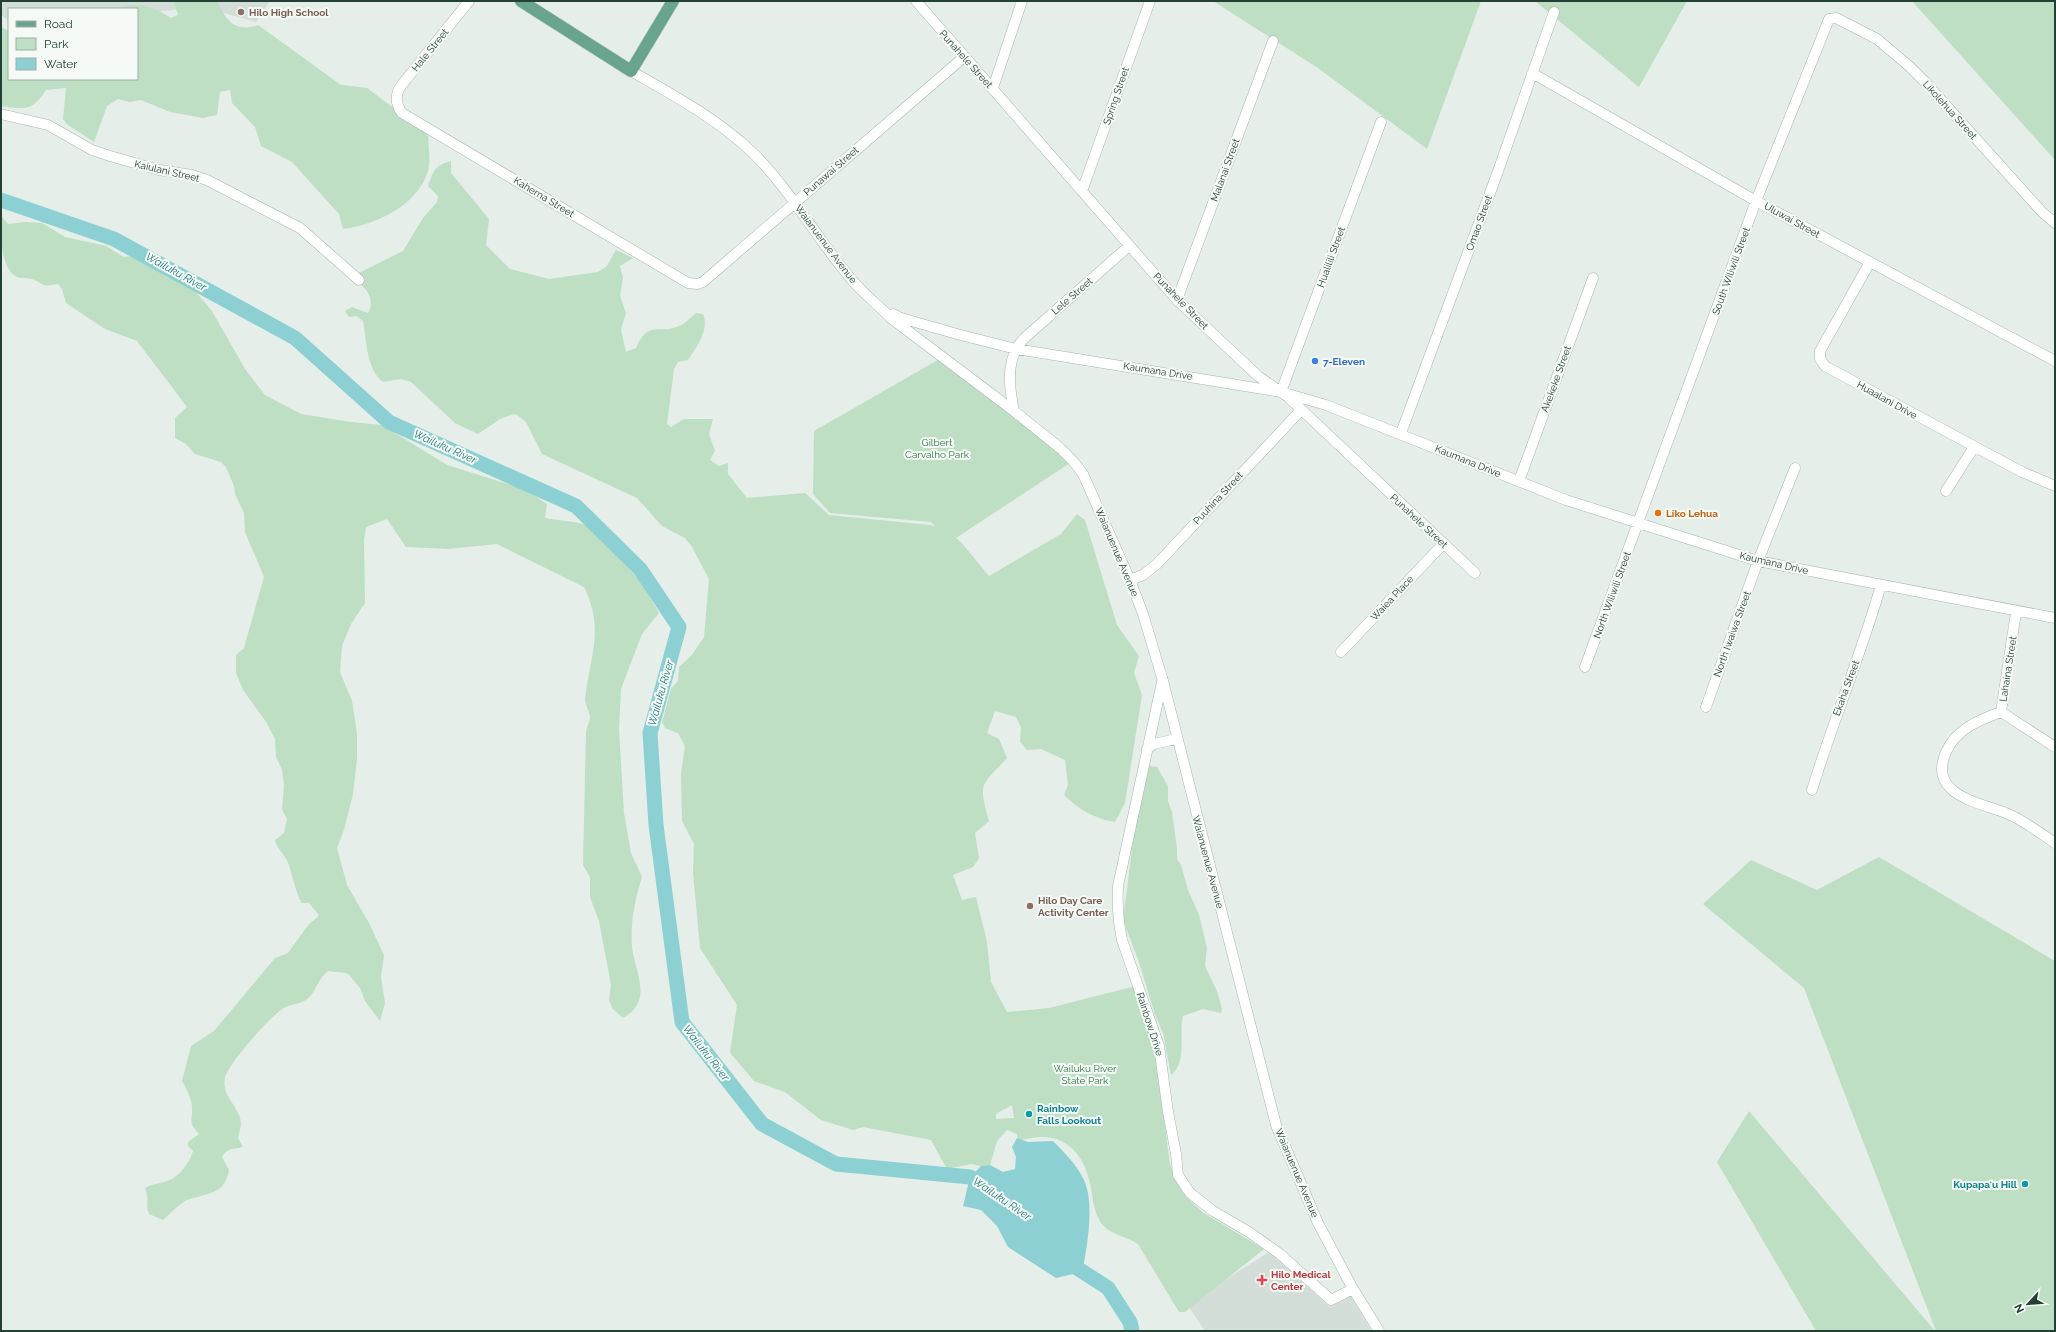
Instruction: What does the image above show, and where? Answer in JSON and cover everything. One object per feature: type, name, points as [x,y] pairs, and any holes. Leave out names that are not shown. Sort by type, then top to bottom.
[{"type":"main road","name":"Waianuenue Avenue","points":[[521,1],[631,70]]},
{"type":"main road","points":[[631,70],[673,1]]},
{"type":"street","name":"Hale Street","points":[[397,102],[397,94],[400,87],[469,1]]},
{"type":"street","name":"Punahele Street","points":[[916,1],[1177,300],[1258,376],[1282,392],[1475,573]]},
{"type":"street","points":[[993,88],[1022,1]]},
{"type":"street","name":"Spring Street","points":[[1082,192],[1150,1]]},
{"type":"street","name":"Omao Street","points":[[1401,434],[1497,174],[1554,12]]},
{"type":"street","name":"Likolehua Street","points":[[1828,19],[1836,18],[1877,39],[1897,56],[1926,83],[2042,212],[2055,223]]},
{"type":"street","name":"South Wiliwili Street","points":[[1638,524],[1756,201],[1828,19]]},
{"type":"street","name":"Malanai Street","points":[[1177,300],[1273,41]]},
{"type":"street","name":"Punawai Street","points":[[697,284],[704,282],[964,57]]},
{"type":"street","name":"Waianuenue Avenue","points":[[631,70],[710,117],[741,141],[763,164],[795,203],[848,276],[892,319],[1014,411],[1060,448],[1083,474],[1130,580],[1143,614],[1163,681],[1176,739],[1276,1125],[1318,1223],[1353,1289],[1379,1331]]},
{"type":"street","name":"Uluwai Street","points":[[1532,73],[1756,201],[2055,361]]},
{"type":"street","name":"Kahema Street","points":[[397,102],[400,110],[405,115],[688,283],[697,284]]},
{"type":"street","name":"Kaiulani Street","points":[[1,114],[48,125],[92,150],[110,156],[159,170],[192,175],[207,180],[300,228],[359,280]]},
{"type":"street","name":"Hualilili Street","points":[[1282,392],[1381,122]]},
{"type":"street","name":"Lele Street","points":[[1016,349],[1029,334],[1129,246]]},
{"type":"street","name":"Huaalani Drive","points":[[1870,262],[1820,351],[1820,360],[1825,366],[1974,447],[2039,481],[2055,486]]},
{"type":"street","name":"Akekeke Street","points":[[1519,481],[1593,278]]},
{"type":"street","name":"Kaumana Drive","points":[[880,307],[901,318],[1016,349],[1241,384],[1282,392],[1326,405],[1519,481],[1638,524],[1758,561],[2016,612],[2055,618]]},
{"type":"street","points":[[1014,411],[1010,389],[1010,371],[1016,349]]},
{"type":"street","points":[[1231,352],[1244,369],[1244,380],[1241,384]]},
{"type":"street","name":"Puuhina Street","points":[[1130,580],[1143,575],[1156,564],[1301,410]]},
{"type":"street","points":[[1946,491],[1974,447]]},
{"type":"street","name":"North Iwaiwa Street","points":[[1706,707],[1758,561],[1795,468]]},
{"type":"street","name":"North Wiliwili Street","points":[[1585,667],[1638,524]]},
{"type":"street","name":"Waiea Place","points":[[1341,652],[1443,544]]},
{"type":"street","name":"Ekaha Street","points":[[1812,790],[1824,749],[1869,627],[1881,585]]},
{"type":"street","name":"Lahaina Street","points":[[2016,612],[2008,678],[2001,712],[1981,719],[1962,730],[1949,745],[1942,760],[1943,776],[1950,789],[1960,797],[2009,814],[2055,843]]},
{"type":"street","name":"Rainbow Drive","points":[[1163,681],[1118,886],[1118,921],[1136,985],[1159,1046],[1178,1175],[1190,1193],[1213,1211],[1249,1232],[1280,1254],[1331,1300],[1353,1289]]},
{"type":"street","points":[[2001,712],[2055,747]]},
{"type":"street","points":[[1147,749],[1154,744],[1176,739]]},
{"type":"shaded area","name":"Hilo High School","points":[[1,1],[270,1],[256,22],[199,6],[138,15],[138,8],[8,8],[8,20],[1,15]]},
{"type":"shaded area","name":"Hilo Medical Center","points":[[1269,1252],[1330,1307],[1351,1296],[1371,1331],[1205,1331],[1187,1304]]},
{"type":"green space","points":[[173,1],[218,2],[224,14],[232,23],[243,27],[258,25],[341,85],[367,88],[428,134],[429,167],[423,183],[415,194],[405,203],[382,218],[356,227],[343,229],[339,214],[292,162],[261,146],[255,127],[232,103],[230,90],[220,92],[217,115],[203,118],[170,112],[141,100],[130,102],[118,99],[107,106],[94,142],[68,125],[63,119],[66,88],[46,90],[32,106],[16,108],[1,106],[1,27],[8,30],[8,80],[138,80],[138,8],[119,8],[130,5],[138,5],[152,8],[171,18],[178,15]]},
{"type":"green space","points":[[1213,1],[1481,1],[1427,149],[1318,68]]},
{"type":"green space","points":[[1535,1],[1687,1],[1639,87]]},
{"type":"green space","points":[[1912,1],[2055,1],[2055,160]]},
{"type":"green space","points":[[451,161],[451,173],[489,219],[486,245],[510,269],[549,279],[598,272],[607,266],[616,250],[633,258],[620,266],[623,278],[620,296],[626,313],[621,330],[626,352],[636,348],[645,334],[650,331],[679,326],[696,313],[703,314],[705,326],[698,344],[688,360],[678,362],[674,369],[667,424],[671,427],[684,419],[713,419],[709,434],[715,451],[710,460],[719,466],[728,463],[728,474],[747,498],[805,493],[829,515],[930,525],[936,527],[931,522],[830,513],[813,494],[814,431],[943,357],[1073,461],[956,538],[989,576],[1061,534],[1077,514],[1085,520],[1117,625],[1139,656],[1134,673],[1142,695],[1125,803],[1115,822],[1094,816],[1075,805],[1064,795],[1068,785],[1065,760],[1041,749],[1027,750],[1020,742],[1021,727],[1016,717],[995,711],[987,733],[999,739],[1007,758],[984,785],[984,799],[989,821],[975,833],[979,858],[973,867],[953,875],[962,900],[976,897],[987,942],[991,982],[1007,1012],[1049,1008],[1136,986],[1155,1048],[1170,1165],[1182,1192],[1202,1212],[1264,1249],[1185,1312],[1179,1312],[1138,1244],[1113,1233],[1101,1223],[1095,1210],[1089,1178],[1085,1168],[1081,1159],[1068,1145],[1051,1138],[1034,1137],[1018,1140],[1017,1134],[1007,1130],[997,1141],[990,1165],[981,1166],[971,1164],[947,1169],[931,1140],[863,1127],[853,1130],[821,1120],[785,1092],[754,1081],[730,1052],[737,1005],[700,948],[693,873],[694,844],[682,821],[681,774],[685,746],[678,733],[665,728],[662,722],[671,689],[678,681],[679,667],[692,655],[704,637],[709,579],[692,547],[685,538],[662,526],[637,498],[542,454],[526,422],[517,415],[513,414],[500,419],[478,434],[455,423],[411,382],[401,379],[383,382],[373,370],[370,362],[363,321],[356,316],[349,317],[345,311],[352,307],[368,313],[371,304],[369,295],[367,291],[357,282],[357,274],[403,251],[423,218],[437,202],[438,196],[428,186],[435,169]],"holes":[[[1012,1105],[1014,1118],[996,1119],[996,1114]]]},
{"type":"green space","points":[[1,216],[8,224],[25,222],[42,223],[65,237],[106,246],[124,257],[135,256],[169,273],[196,292],[212,311],[245,369],[265,395],[301,414],[382,425],[447,465],[524,489],[547,504],[545,518],[576,523],[593,528],[640,581],[659,613],[642,634],[621,689],[619,729],[624,813],[631,853],[642,877],[637,894],[632,929],[632,947],[639,976],[640,995],[638,1003],[632,1011],[623,1018],[613,1009],[609,1001],[611,985],[599,921],[590,897],[590,877],[583,865],[586,732],[590,720],[585,699],[595,630],[594,616],[584,587],[497,544],[448,549],[406,547],[387,519],[366,527],[364,540],[365,603],[351,624],[342,646],[340,672],[352,701],[357,733],[357,759],[353,794],[344,830],[337,848],[347,885],[369,923],[384,955],[381,977],[385,1003],[380,1021],[365,1001],[360,988],[349,975],[346,973],[328,971],[306,1000],[284,1008],[275,1015],[240,1053],[227,1072],[225,1078],[224,1085],[226,1091],[240,1117],[241,1125],[238,1138],[243,1147],[228,1150],[222,1157],[229,1170],[224,1184],[214,1192],[187,1200],[163,1220],[149,1214],[147,1209],[147,1196],[145,1188],[174,1178],[186,1166],[193,1151],[188,1146],[188,1142],[199,1134],[191,1121],[191,1101],[182,1081],[191,1046],[214,1031],[275,958],[288,953],[309,924],[318,917],[318,914],[309,903],[302,903],[300,901],[288,861],[276,844],[275,840],[284,833],[287,819],[282,810],[284,785],[282,770],[276,757],[275,739],[266,722],[243,690],[236,673],[236,655],[244,648],[264,577],[245,532],[244,513],[235,494],[234,486],[226,467],[221,462],[195,454],[186,444],[175,438],[175,418],[187,407],[137,341],[105,329],[66,303],[62,289],[58,284],[44,285],[32,279],[17,277],[11,273],[4,259]]},
{"type":"green space","points":[[1150,766],[1157,767],[1168,786],[1168,801],[1172,812],[1177,859],[1181,865],[1188,890],[1199,915],[1207,948],[1205,966],[1217,991],[1222,1009],[1221,1013],[1203,1009],[1183,1016],[1181,1055],[1176,1069],[1171,1075],[1163,1033],[1155,1015],[1139,962],[1123,920],[1134,834],[1146,772]]},
{"type":"green space","points":[[1879,857],[2055,961],[2055,1331],[1936,1331],[1804,988],[1703,904],[1751,860],[1817,890]]},
{"type":"green space","points":[[1749,1111],[1935,1331],[1816,1331],[1717,1162]]},
{"type":"water","points":[[1017,1138],[1028,1142],[1053,1141],[1074,1164],[1084,1180],[1089,1199],[1087,1244],[1084,1263],[1077,1268],[1073,1274],[1056,1278],[1008,1247],[997,1226],[981,1210],[963,1206],[970,1177],[981,1166],[990,1165],[1003,1172],[1015,1169],[1016,1157],[1012,1147]]},
{"type":"waterway","name":"Wailuku River","points":[[1,200],[114,239],[295,338],[389,422],[576,506],[640,569],[679,627],[650,733],[656,825],[682,1022],[762,1124],[836,1164],[970,1177],[987,1188]]},
{"type":"waterway","name":"Wailuku River","points":[[1064,1254],[1077,1268],[1108,1288],[1130,1322],[1132,1331]]},
{"type":"place","name":"Hilo High School","points":[[241,12]]},
{"type":"place","name":"7-Eleven","points":[[1315,361]]},
{"type":"place","name":"Liko Lehua","points":[[1658,513]]},
{"type":"place","name":"Hilo Day Care Activity Center","points":[[1030,906]]},
{"type":"place","name":"Rainbow Falls Lookout","points":[[1029,1114]]},
{"type":"place","name":"Kupapaʻu Hill","points":[[2025,1184]]},
{"type":"place","name":"Hilo Medical Center","points":[[1262,1280]]},
{"type":"park label","name":"Gilbert Carvalho Park","points":[[937,448]]},
{"type":"park label","name":"Wailuku River State Park","points":[[1085,1074]]}]
